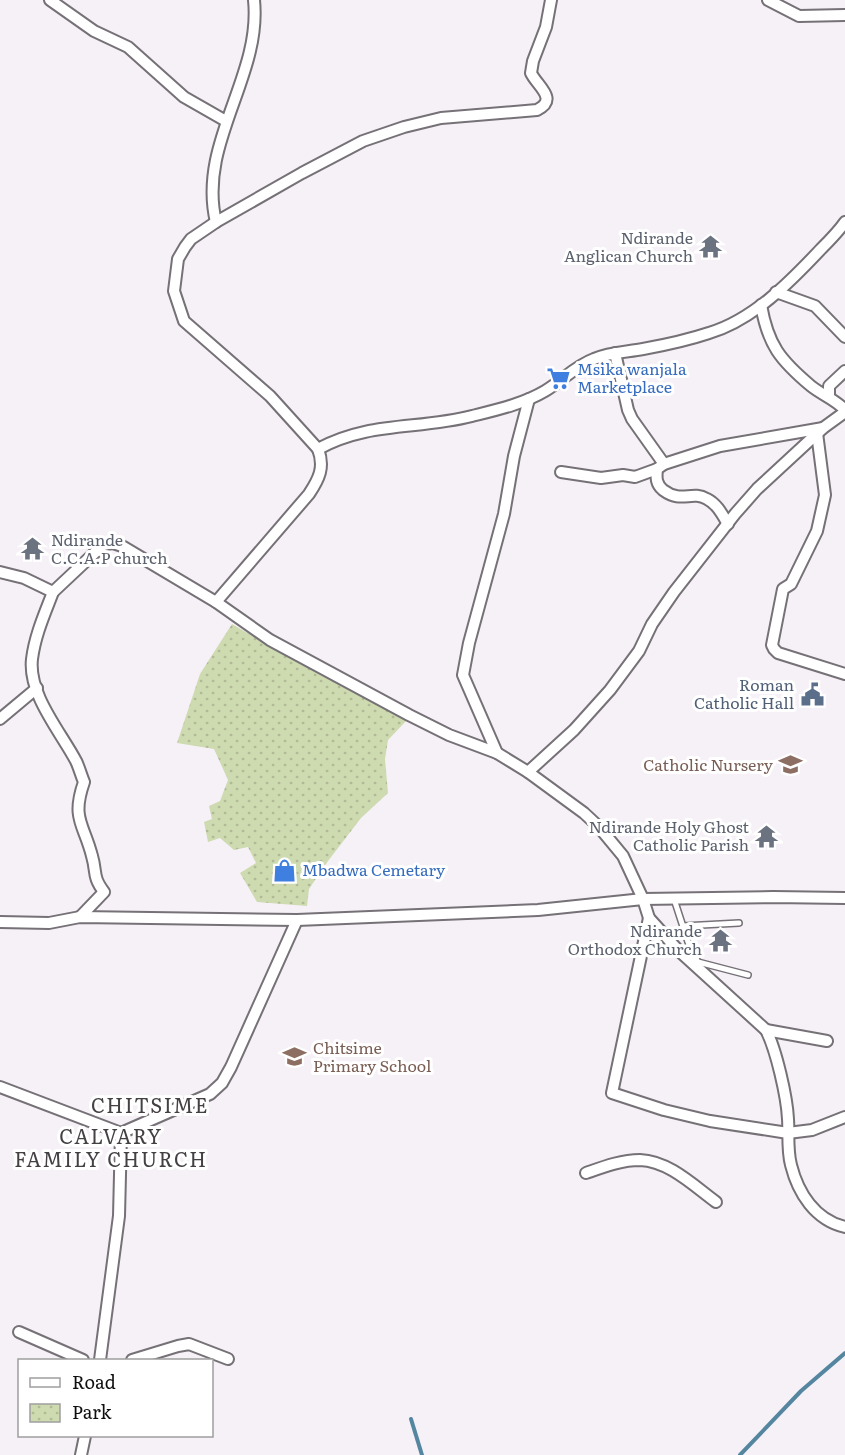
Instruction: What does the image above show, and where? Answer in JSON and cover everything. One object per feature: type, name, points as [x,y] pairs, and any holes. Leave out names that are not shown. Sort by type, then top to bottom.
[{"type":"street","points":[[50,0],[94,31],[128,47],[184,97],[226,121]]},
{"type":"street","points":[[216,222],[211,198],[212,188],[226,121],[249,56],[254,29],[254,0]]},
{"type":"street","points":[[216,603],[313,487],[322,467],[318,449],[270,396],[184,321],[174,291],[178,259],[191,239],[216,222],[302,172],[363,141],[404,127],[441,118],[537,110],[544,106],[547,100],[546,93],[531,73],[533,61],[546,27],[551,0]]},
{"type":"street","points":[[768,0],[799,16],[845,15]]},
{"type":"street","points":[[318,449],[365,430],[433,424],[530,399],[556,384],[585,362],[605,354],[644,349],[709,333],[731,325],[761,306],[809,262],[845,222]]},
{"type":"street","points":[[776,292],[815,306],[845,337]]},
{"type":"street","points":[[528,772],[574,729],[610,690],[639,651],[652,624],[674,592],[757,489],[845,411],[829,396],[812,387],[784,361],[770,341],[761,306]]},
{"type":"street","points":[[615,353],[628,410],[660,466]]},
{"type":"street","points":[[829,396],[829,386],[845,371]]},
{"type":"street","points":[[497,753],[463,675],[472,632],[504,514],[514,456],[530,399]]},
{"type":"street","points":[[561,472],[601,478],[622,475],[635,477],[720,446],[820,431]]},
{"type":"street","points":[[820,431],[825,495],[817,531],[800,570],[791,584],[783,589],[772,645],[778,652],[845,674]]},
{"type":"street","points":[[660,466],[656,477],[658,486],[672,496],[685,498],[695,495],[708,499],[720,510],[728,524]]},
{"type":"street","points":[[80,916],[104,892],[96,881],[92,856],[78,814],[84,782],[37,688],[32,659],[53,592],[103,545],[113,543],[122,546],[216,603],[270,640],[398,710],[449,735],[497,753],[528,772],[584,813],[599,827],[623,856],[643,899],[649,918],[677,949],[766,1030],[773,1043],[788,1117],[790,1164],[801,1192],[811,1207],[822,1217],[845,1227]]},
{"type":"street","points":[[0,572],[24,578],[53,592]]},
{"type":"street","points":[[0,719],[37,688]]},
{"type":"street","points":[[0,922],[49,922],[80,916],[297,920],[538,910],[643,899],[845,898]]},
{"type":"street","points":[[649,918],[612,1093],[664,1110],[710,1121],[788,1133],[812,1130],[844,1119]]},
{"type":"street","points":[[0,1087],[121,1133],[210,1094],[222,1083],[231,1067],[297,920]]},
{"type":"street","points":[[766,1030],[827,1041]]},
{"type":"street","points":[[100,1359],[119,1216],[121,1133]]},
{"type":"street","points":[[586,1173],[614,1164],[640,1160],[662,1165],[716,1202]]},
{"type":"street","points":[[19,1332],[81,1359]]},
{"type":"street","points":[[135,1359],[189,1344],[228,1359]]},
{"type":"street","points":[[81,1455],[85,1437]]},
{"type":"lane","points":[[674,899],[688,942],[699,962],[748,975]]},
{"type":"lane","points":[[683,926],[739,923]]},
{"type":"green space","points":[[232,624],[333,677],[407,720],[388,740],[385,759],[388,793],[361,818],[328,861],[309,889],[307,906],[257,902],[240,873],[256,863],[248,847],[234,850],[220,838],[208,842],[204,822],[212,819],[209,806],[220,801],[228,780],[214,749],[177,743],[200,674]]},
{"type":"waterway","points":[[740,1455],[801,1391],[845,1353]]},
{"type":"waterway","points":[[411,1419],[422,1455]]},
{"type":"place","name":"Ndirande Anglican Church","points":[[711,247]]},
{"type":"place","name":"Msika wanjala Marketplace","points":[[559,378]]},
{"type":"place","name":"Ndirande C.C.A.P church","points":[[33,549]]},
{"type":"place","name":"Roman Catholic Hall","points":[[812,694]]},
{"type":"place","name":"Catholic Nursery","points":[[791,765]]},
{"type":"place","name":"Ndirande Holy Ghost Catholic Parish","points":[[767,836]]},
{"type":"place","name":"Mbadwa Cemetary","points":[[284,870]]},
{"type":"place","name":"Ndirande Orthodox Church","points":[[720,940]]},
{"type":"place","name":"Chitsime Primary School","points":[[295,1057]]},
{"type":"district","name":"CHITSIME","points":[[150,1106]]},
{"type":"district","name":"CALVARY FAMILY CHURCH","points":[[111,1148]]}]
